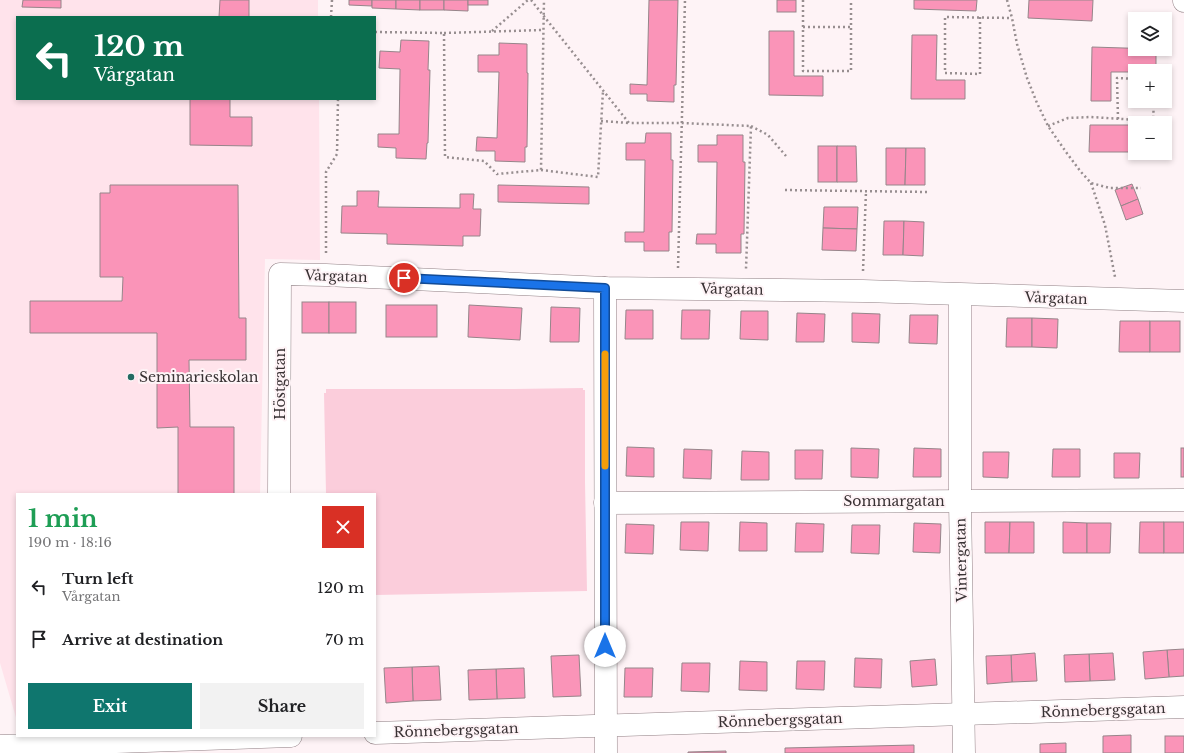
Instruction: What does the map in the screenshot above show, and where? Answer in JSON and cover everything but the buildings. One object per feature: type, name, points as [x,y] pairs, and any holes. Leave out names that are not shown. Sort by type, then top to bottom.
[{"type":"street","name":"Vårgatan","points":[[280,274],[605,288],[863,291],[1184,302]]},
{"type":"street","name":"Höstgatan","points":[[279,493],[280,274]]},
{"type":"street","points":[[605,288],[606,753]]},
{"type":"street","name":"Vintergatan","points":[[960,295],[960,501],[964,753]]},
{"type":"street","name":"Sommargatan","points":[[605,503],[1184,500]]},
{"type":"street","name":"Rönnebergsgatan","points":[[376,733],[1184,707]]},
{"type":"street","points":[[0,746],[130,747],[265,737]]},
{"type":"path","points":[[331,16],[332,0]]},
{"type":"path","points":[[492,32],[528,0]]},
{"type":"path","points":[[531,0],[630,123]]},
{"type":"path","points":[[541,170],[544,0]]},
{"type":"path","points":[[678,289],[685,0]]},
{"type":"path","points":[[803,0],[803,71],[851,71],[851,0]]},
{"type":"path","points":[[1007,0],[1017,44],[1027,78],[1037,103],[1048,126],[1081,172],[1091,183],[1105,226],[1118,300]]},
{"type":"path","points":[[980,17],[980,74],[945,73],[945,17],[980,17],[1012,18]]},
{"type":"path","points":[[803,27],[851,27]]},
{"type":"path","points":[[376,32],[444,33],[543,30]]},
{"type":"path","points":[[444,33],[445,157],[484,161],[497,174],[541,170],[598,177],[603,90]]},
{"type":"path","points":[[1118,119],[1117,78],[1128,79]]},
{"type":"path","points":[[326,275],[326,172],[337,154],[338,100]]},
{"type":"path","points":[[1048,126],[1068,118],[1091,117],[1153,121],[1154,108]]},
{"type":"path","points":[[601,121],[750,126],[768,135],[786,156]]},
{"type":"path","points":[[745,290],[750,126]]},
{"type":"path","points":[[1091,183],[1110,188],[1141,188]]},
{"type":"path","points":[[786,190],[926,192]]},
{"type":"path","points":[[863,291],[866,191]]},
{"type":"shaded area","name":"Seminarieskolan","points":[[0,0],[318,0],[318,16],[16,16],[16,100],[319,100],[320,260],[265,259],[260,493],[16,493],[16,718],[0,663]]},
{"type":"shaded area","points":[[583,388],[583,390],[585,390],[587,591],[376,595],[376,493],[326,493],[324,393],[326,393],[326,389]]},
{"type":"slow traffic","points":[[605,354],[605,466]]},
{"type":"place","name":"Seminarieskolan","points":[[131,377]]},
{"type":"route","points":[[404,278],[605,288],[605,646]]}]
